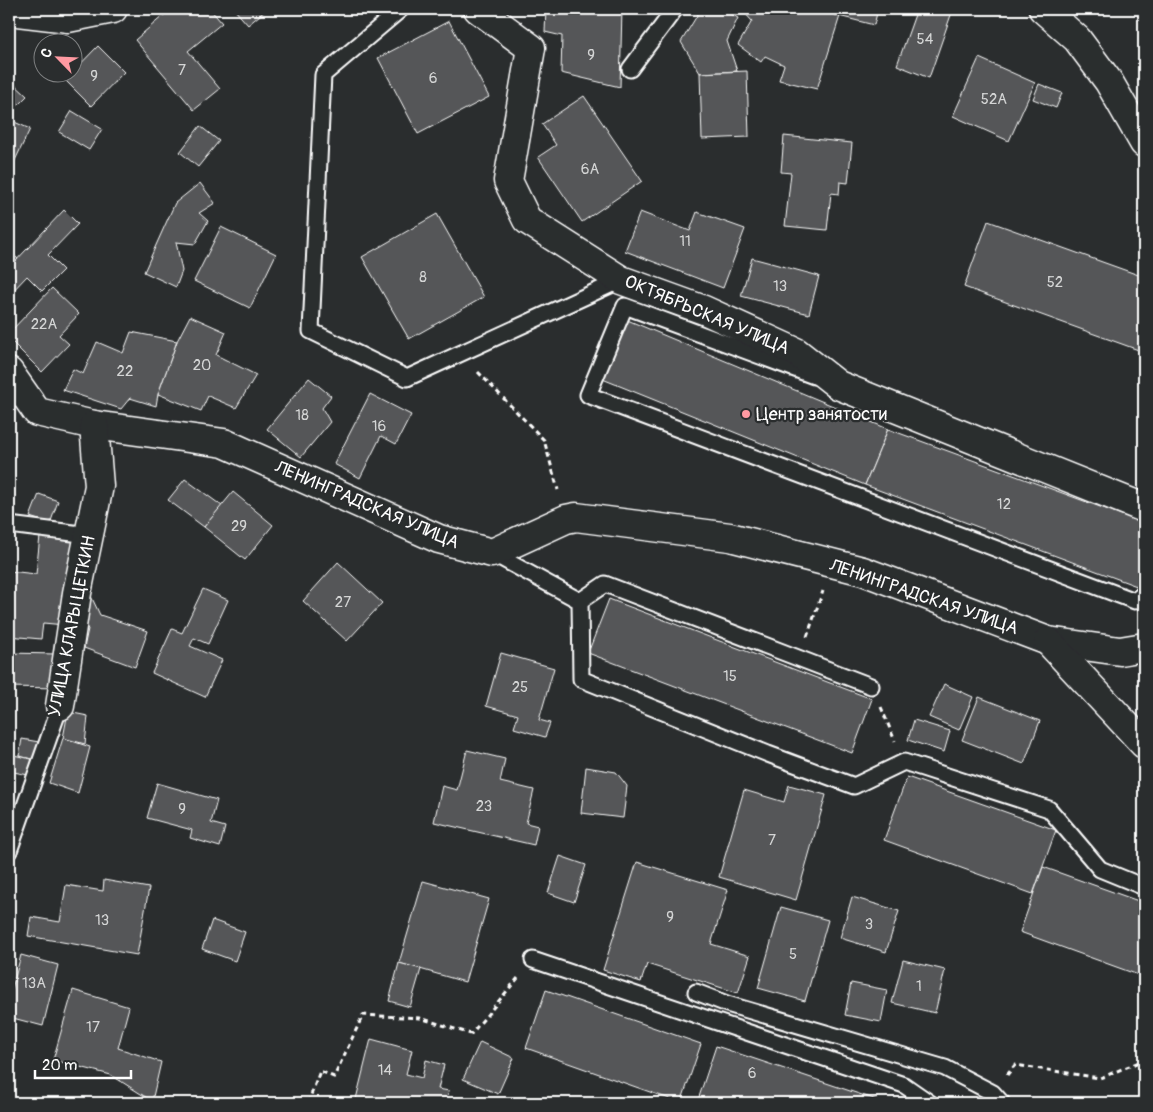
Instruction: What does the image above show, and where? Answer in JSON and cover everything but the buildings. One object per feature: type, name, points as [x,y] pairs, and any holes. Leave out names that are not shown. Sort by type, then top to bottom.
[{"type":"street","points":[[9,11],[68,18],[113,9]]},
{"type":"street","name":"ОКТЯБРЬСКАЯ УЛИЦА","points":[[478,9],[531,48],[508,181],[526,220],[621,280],[704,310],[796,352],[838,385],[1144,508]]},
{"type":"street","points":[[1043,9],[1077,39],[1109,82],[1144,143]]},
{"type":"street","name":"ЛЕНИНГРАДСКАЯ УЛИЦА","points":[[9,372],[37,412],[94,424],[224,443],[440,539],[492,553],[566,519],[576,517],[730,537],[863,571],[1048,641],[1120,651],[1144,647]]},
{"type":"street","name":"УЛИЦА КЛАРЫ ЦЕТКИН","points":[[60,706],[77,593],[99,486],[94,424]]},
{"type":"street","points":[[1048,641],[1144,744]]},
{"type":"lane","points":[[401,9],[323,75],[311,331],[407,378],[621,280]]},
{"type":"lane","points":[[630,69],[675,9]]},
{"type":"lane","points":[[838,385],[624,306],[588,395],[1135,601],[1144,593]]},
{"type":"lane","points":[[9,525],[89,535]]},
{"type":"lane","points":[[492,553],[580,600]]},
{"type":"lane","points":[[580,600],[605,584],[871,686]]},
{"type":"lane","points":[[580,600],[582,679],[768,754],[854,786],[904,762],[1049,810],[1100,869],[1144,887]]},
{"type":"lane","name":"УЛИЦА КЛАРЫ ЦЕТКИН","points":[[9,851],[60,706]]},
{"type":"lane","points":[[533,960],[904,1085],[930,1103]]},
{"type":"lane","points":[[696,992],[727,1004],[945,1068],[997,1098]]},
{"type":"path","points":[[461,354],[544,440],[566,519]]},
{"type":"path","points":[[799,658],[832,564]]},
{"type":"path","points":[[871,686],[904,762]]},
{"type":"path","points":[[308,1103],[320,1071],[334,1077],[363,1015],[420,1018],[471,1034],[533,960]]},
{"type":"path","points":[[997,1098],[1015,1065],[1100,1078],[1144,1060]]},
{"type":"place","name":"Центр занятости","points":[[746,414]]}]
